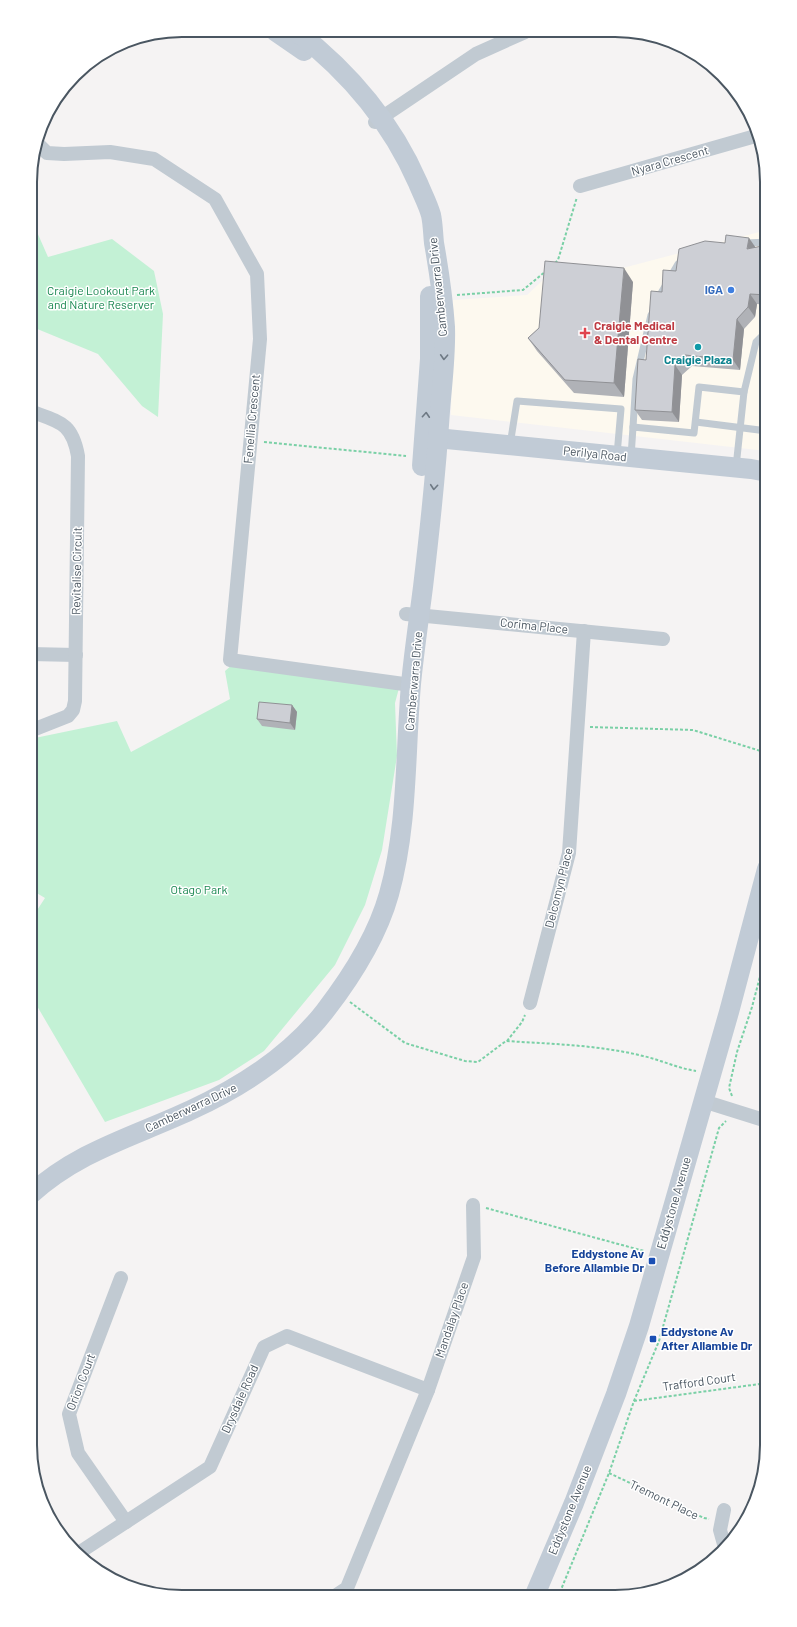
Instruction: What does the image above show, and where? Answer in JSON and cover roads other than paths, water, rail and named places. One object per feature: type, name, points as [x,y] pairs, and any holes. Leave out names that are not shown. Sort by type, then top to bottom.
[{"type":"street","name":"Camberwarra Drive","points":[[284,37],[320,64],[378,120]]},
{"type":"street","name":"Camberwarra Drive","points":[[37,1176],[45,1169],[97,1138],[218,1086],[247,1068],[273,1049],[322,998],[335,981],[362,934],[383,870],[389,841],[397,756],[396,731],[406,684],[413,614],[416,533],[431,437],[429,276],[413,196],[378,120],[342,71],[303,37]]},
{"type":"street","points":[[378,120],[476,54],[514,37]]},
{"type":"street","name":"Nyara Crescent","points":[[580,186],[753,138]]},
{"type":"street","name":"Fenellia Crescent","points":[[41,147],[47,153],[64,154],[110,152],[154,159],[215,199],[257,274],[260,339],[230,660],[406,684]]},
{"type":"street","name":"Revitalise Circuit","points":[[37,414],[65,425],[72,434],[78,456],[75,701],[73,710],[68,716],[37,728]]},
{"type":"street","name":"Perilya Road","points":[[431,437],[736,467],[760,471]]},
{"type":"street","name":"Corima Place","points":[[413,614],[663,640]]},
{"type":"street","name":"Delcomyn Place","points":[[530,1003],[569,853],[584,631]]},
{"type":"street","points":[[37,654],[76,655]]},
{"type":"street","name":"Camberwarra Drive","points":[[37,1190],[84,1157],[107,1145],[190,1111],[241,1084],[283,1053],[302,1036],[324,1012],[338,993],[367,948],[380,920],[396,868],[409,737],[406,684]]},
{"type":"street","name":"Eddystone Avenue","points":[[537,1590],[574,1503],[616,1394],[654,1275],[715,1105],[730,1012],[760,897]]},
{"type":"street","name":"Eddystone Avenue","points":[[549,1590],[591,1492],[626,1398],[672,1253],[715,1105],[760,938]]},
{"type":"street","points":[[715,1105],[760,1119]]},
{"type":"street","name":"Mandalay Place","points":[[344,1590],[347,1588],[428,1390],[474,1257],[473,1205]]},
{"type":"street","name":"Orion Court","points":[[121,1278],[68,1414],[78,1453],[126,1522]]},
{"type":"street","name":"Drysdale Road","points":[[82,1551],[210,1467],[264,1347],[286,1336],[428,1390]]},
{"type":"street","points":[[723,1515],[720,1530],[723,1542]]},
{"type":"lane","points":[[736,244],[760,242]]},
{"type":"lane","points":[[624,456],[633,427],[636,378],[651,314],[662,290],[678,264],[691,254]]},
{"type":"lane","points":[[736,467],[744,392],[756,342],[760,338]]},
{"type":"lane","points":[[633,427],[694,433],[699,387],[744,392]]},
{"type":"lane","points":[[510,445],[517,401],[621,409],[624,456]]},
{"type":"lane","points":[[696,422],[740,426],[760,430]]},
{"type":"place","name":"IGA","points":[[731,290]]},
{"type":"place","name":"Craigie Medical & Dental Centre","points":[[585,333]]},
{"type":"place","name":"Craigie Plaza","points":[[698,347]]},
{"type":"place","name":"Eddystone Av Before Allambie Dr","points":[[652,1261]]},
{"type":"place","name":"Eddystone Av After Allambie Dr","points":[[653,1339]]},
{"type":"park label","name":"Craigie Lookout Park and Nature Reserver","points":[[101,298]]},
{"type":"park label","name":"Otago Park","points":[[199,890]]}]
